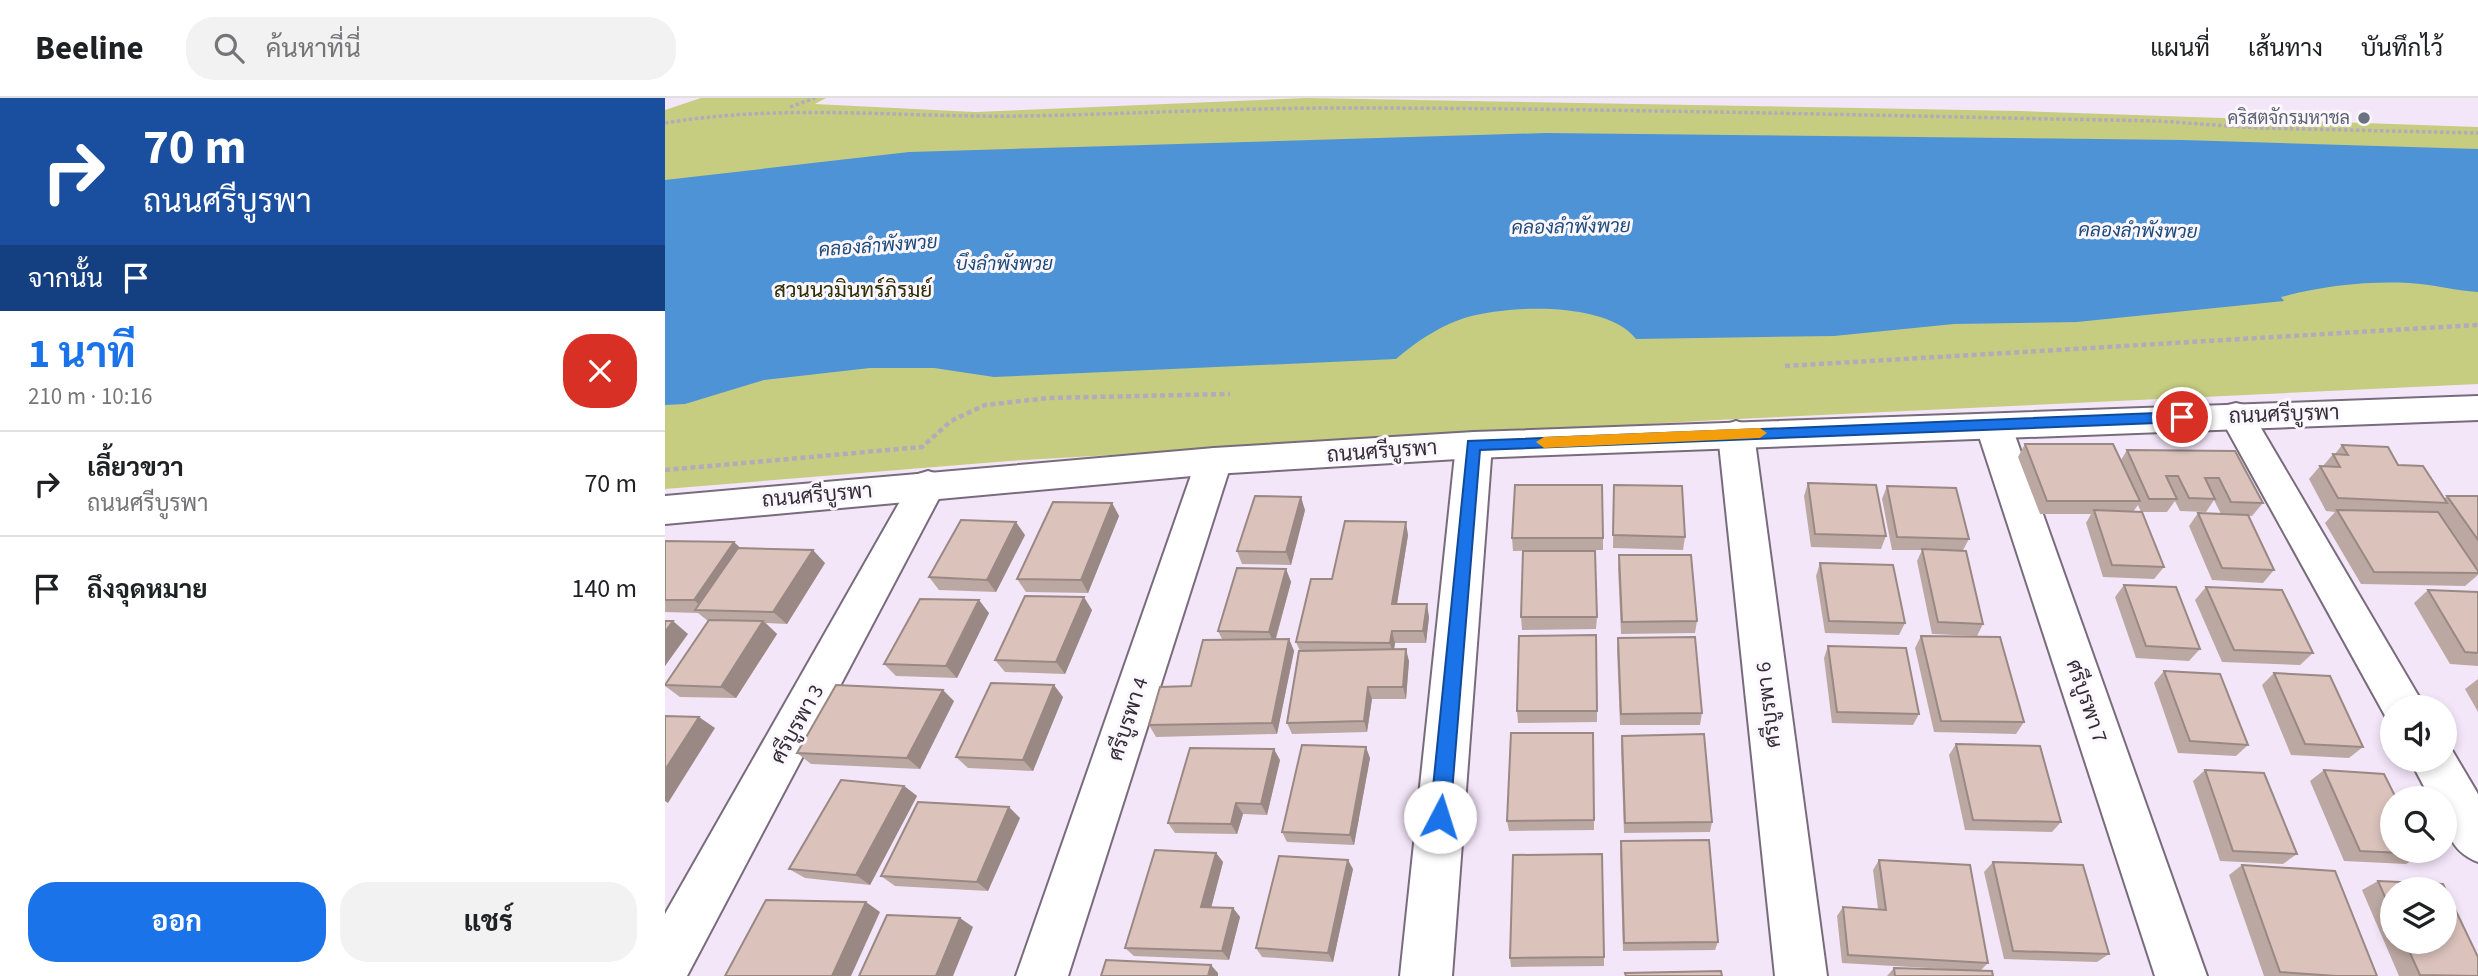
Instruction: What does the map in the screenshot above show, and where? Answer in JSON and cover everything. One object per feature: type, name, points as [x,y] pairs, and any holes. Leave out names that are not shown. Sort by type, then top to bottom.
[{"type":"street","name":"ถนนศรีบูรพา","points":[[665,510],[1214,461],[1473,445],[2236,415],[2477,410]]},
{"type":"street","points":[[2236,415],[2396,695]]},
{"type":"street","name":"ศรีบูรพา 7","points":[[1993,426],[2181,976]]},
{"type":"street","name":"ศรีบูรพา 6","points":[[1736,434],[1801,976]]},
{"type":"street","points":[[1426,976],[1473,445]]},
{"type":"street","name":"ศรีบูรพา 4","points":[[1042,976],[1214,461]]},
{"type":"street","name":"ศรีบูรพา 3","points":[[665,964],[928,485]]},
{"type":"street","points":[[2440,772],[2478,839]]},
{"type":"path","points":[[786,108],[815,98]]},
{"type":"path","points":[[665,122],[741,108],[970,117],[1341,108],[2158,121],[2257,128],[2478,133]]},
{"type":"path","points":[[1785,366],[2478,325]]},
{"type":"path","points":[[665,470],[922,447],[951,421],[985,405],[1048,398],[1230,394]]},
{"type":"green space","name":"บึงลำพังพวย","points":[[701,98],[826,98],[815,104],[975,112],[1306,98],[2021,111],[2478,127],[2478,384],[1717,420],[1009,461],[665,489],[665,110]]},
{"type":"water","name":"บึงลำพังพวย","points":[[1545,133],[2183,140],[2478,149],[2478,292],[2409,283],[2360,284],[2328,287],[2281,297],[2284,301],[2077,322],[1954,324],[1834,336],[1636,339],[1623,327],[1584,313],[1515,309],[1476,315],[1454,322],[1423,338],[1396,359],[994,377],[934,368],[870,368],[764,380],[685,404],[665,405],[665,180],[909,152]]},
{"type":"building","points":[[2025,444],[2113,444],[2140,501],[2047,501]]},
{"type":"building","points":[[2342,445],[2388,447],[2398,465],[2423,466],[2447,503],[2338,498],[2320,466],[2340,467],[2333,454],[2348,455]]},
{"type":"building","points":[[2127,450],[2235,451],[2263,503],[2231,502],[2219,478],[2205,478],[2215,499],[2189,498],[2178,476],[2166,476],[2177,499],[2149,499]]},
{"type":"building","points":[[1808,483],[1876,485],[1886,536],[1815,534]]},
{"type":"building","points":[[1515,485],[1602,485],[1603,538],[1512,538]]},
{"type":"building","points":[[1614,485],[1682,486],[1685,537],[1613,535]]},
{"type":"building","points":[[1887,486],[1956,488],[1969,539],[1897,537]]},
{"type":"building","points":[[1255,496],[1301,497],[1286,552],[1237,551]]},
{"type":"building","points":[[2447,496],[2478,496],[2478,540]]},
{"type":"building","points":[[1053,502],[1112,503],[1081,580],[1017,579]]},
{"type":"building","points":[[2094,510],[2142,512],[2164,567],[2112,565]]},
{"type":"building","points":[[2337,510],[2438,512],[2478,573],[2374,572]]},
{"type":"building","points":[[2198,513],[2248,515],[2274,570],[2222,568]]},
{"type":"building","points":[[961,520],[1016,522],[987,580],[929,577]]},
{"type":"building","points":[[1345,521],[1406,522],[1392,604],[1427,604],[1423,631],[1392,631],[1390,643],[1296,642],[1311,579],[1332,579]]},
{"type":"building","points":[[666,541],[734,542],[694,600],[665,600]]},
{"type":"building","points":[[738,548],[813,550],[773,612],[695,610]]},
{"type":"building","points":[[1922,549],[1966,551],[1983,624],[1938,622]]},
{"type":"building","points":[[1523,551],[1595,551],[1597,617],[1521,617]]},
{"type":"building","points":[[1619,555],[1691,555],[1697,621],[1622,622]]},
{"type":"building","points":[[1820,563],[1893,565],[1905,623],[1829,621]]},
{"type":"building","points":[[1237,568],[1286,569],[1269,632],[1218,631]]},
{"type":"building","points":[[2124,585],[2176,587],[2200,649],[2146,646]]},
{"type":"building","points":[[2206,587],[2282,590],[2313,653],[2234,650]]},
{"type":"building","points":[[2428,590],[2478,592],[2478,653],[2465,652]]},
{"type":"building","points":[[1025,596],[1084,597],[1056,662],[995,660]]},
{"type":"building","points":[[920,599],[979,600],[946,666],[884,664]]},
{"type":"building","points":[[709,620],[763,621],[721,687],[665,685]]},
{"type":"building","points":[[665,621],[673,621],[665,632]]},
{"type":"building","points":[[1596,635],[1597,711],[1517,711],[1519,636]]},
{"type":"building","points":[[1921,636],[2000,637],[2024,722],[1941,721]]},
{"type":"building","points":[[1695,637],[1702,713],[1621,714],[1618,638]]},
{"type":"building","points":[[1289,639],[1272,723],[1149,725],[1160,687],[1191,686],[1203,640]]},
{"type":"building","points":[[1828,646],[1906,648],[1919,714],[1837,712]]},
{"type":"building","points":[[1406,649],[1403,687],[1368,687],[1364,721],[1287,723],[1299,651]]},
{"type":"building","points":[[2164,671],[2220,674],[2248,745],[2190,741]]},
{"type":"building","points":[[2274,673],[2330,676],[2363,747],[2305,744]]},
{"type":"building","points":[[991,683],[1054,685],[1023,760],[956,757]]},
{"type":"building","points":[[836,685],[943,690],[907,758],[797,753]]},
{"type":"building","points":[[665,716],[699,717],[665,770]]},
{"type":"building","points":[[1511,733],[1593,733],[1594,820],[1507,821]]},
{"type":"building","points":[[1704,734],[1712,822],[1625,823],[1622,736]]},
{"type":"building","points":[[1956,744],[2040,746],[2061,822],[1973,820]]},
{"type":"building","points":[[1302,745],[1366,747],[1350,835],[1282,832]]},
{"type":"building","points":[[1190,748],[1274,749],[1261,804],[1236,803],[1231,824],[1168,823]]},
{"type":"building","points":[[2205,770],[2264,773],[2297,854],[2233,851]]},
{"type":"building","points":[[2324,770],[2384,774],[2390,786],[2380,786],[2380,852],[2360,851]]},
{"type":"building","points":[[841,780],[904,786],[856,875],[789,869]]},
{"type":"building","points":[[918,802],[1009,807],[977,882],[881,876]]},
{"type":"building","points":[[1709,840],[1718,942],[1624,943],[1621,841]]},
{"type":"building","points":[[1155,850],[1216,853],[1201,907],[1233,908],[1222,951],[1125,948]]},
{"type":"building","points":[[1602,854],[1604,957],[1510,958],[1513,855]]},
{"type":"building","points":[[1279,856],[1348,860],[1328,953],[1256,948]]},
{"type":"building","points":[[1879,860],[1970,865],[1988,963],[1848,955],[1843,907],[1886,910]]},
{"type":"building","points":[[1993,862],[2083,865],[2109,954],[2013,951]]},
{"type":"building","points":[[2242,865],[2335,871],[2377,976],[2280,972]]},
{"type":"building","points":[[766,900],[866,902],[832,976],[725,976]]},
{"type":"building","points":[[2457,913],[2478,957],[2478,976],[2420,975],[2410,954],[2457,954]]},
{"type":"building","points":[[887,915],[960,918],[936,976],[859,976]]},
{"type":"building","points":[[1106,960],[1211,965],[1208,976],[1101,976]]},
{"type":"building","points":[[1894,968],[1992,971],[1993,976],[1895,976]]},
{"type":"building","points":[[1721,971],[1722,976],[1626,976],[1625,973]]},
{"type":"slow traffic","points":[[1544,442],[1760,433]]},
{"type":"place","name":"คริสตจักรมหาชล","points":[[2364,118]]},
{"type":"route","points":[[1440,817],[1473,445],[2182,417]]},
{"type":"water label","name":"คลองลำพังพวย","points":[[1571,226]]},
{"type":"water label","name":"คลองลำพังพวย","points":[[2138,230]]},
{"type":"water label","name":"คลองลำพังพวย","points":[[878,245]]},
{"type":"park label","name":"สวนนวมินทร์ภิรมย์","points":[[853,290]]}]
